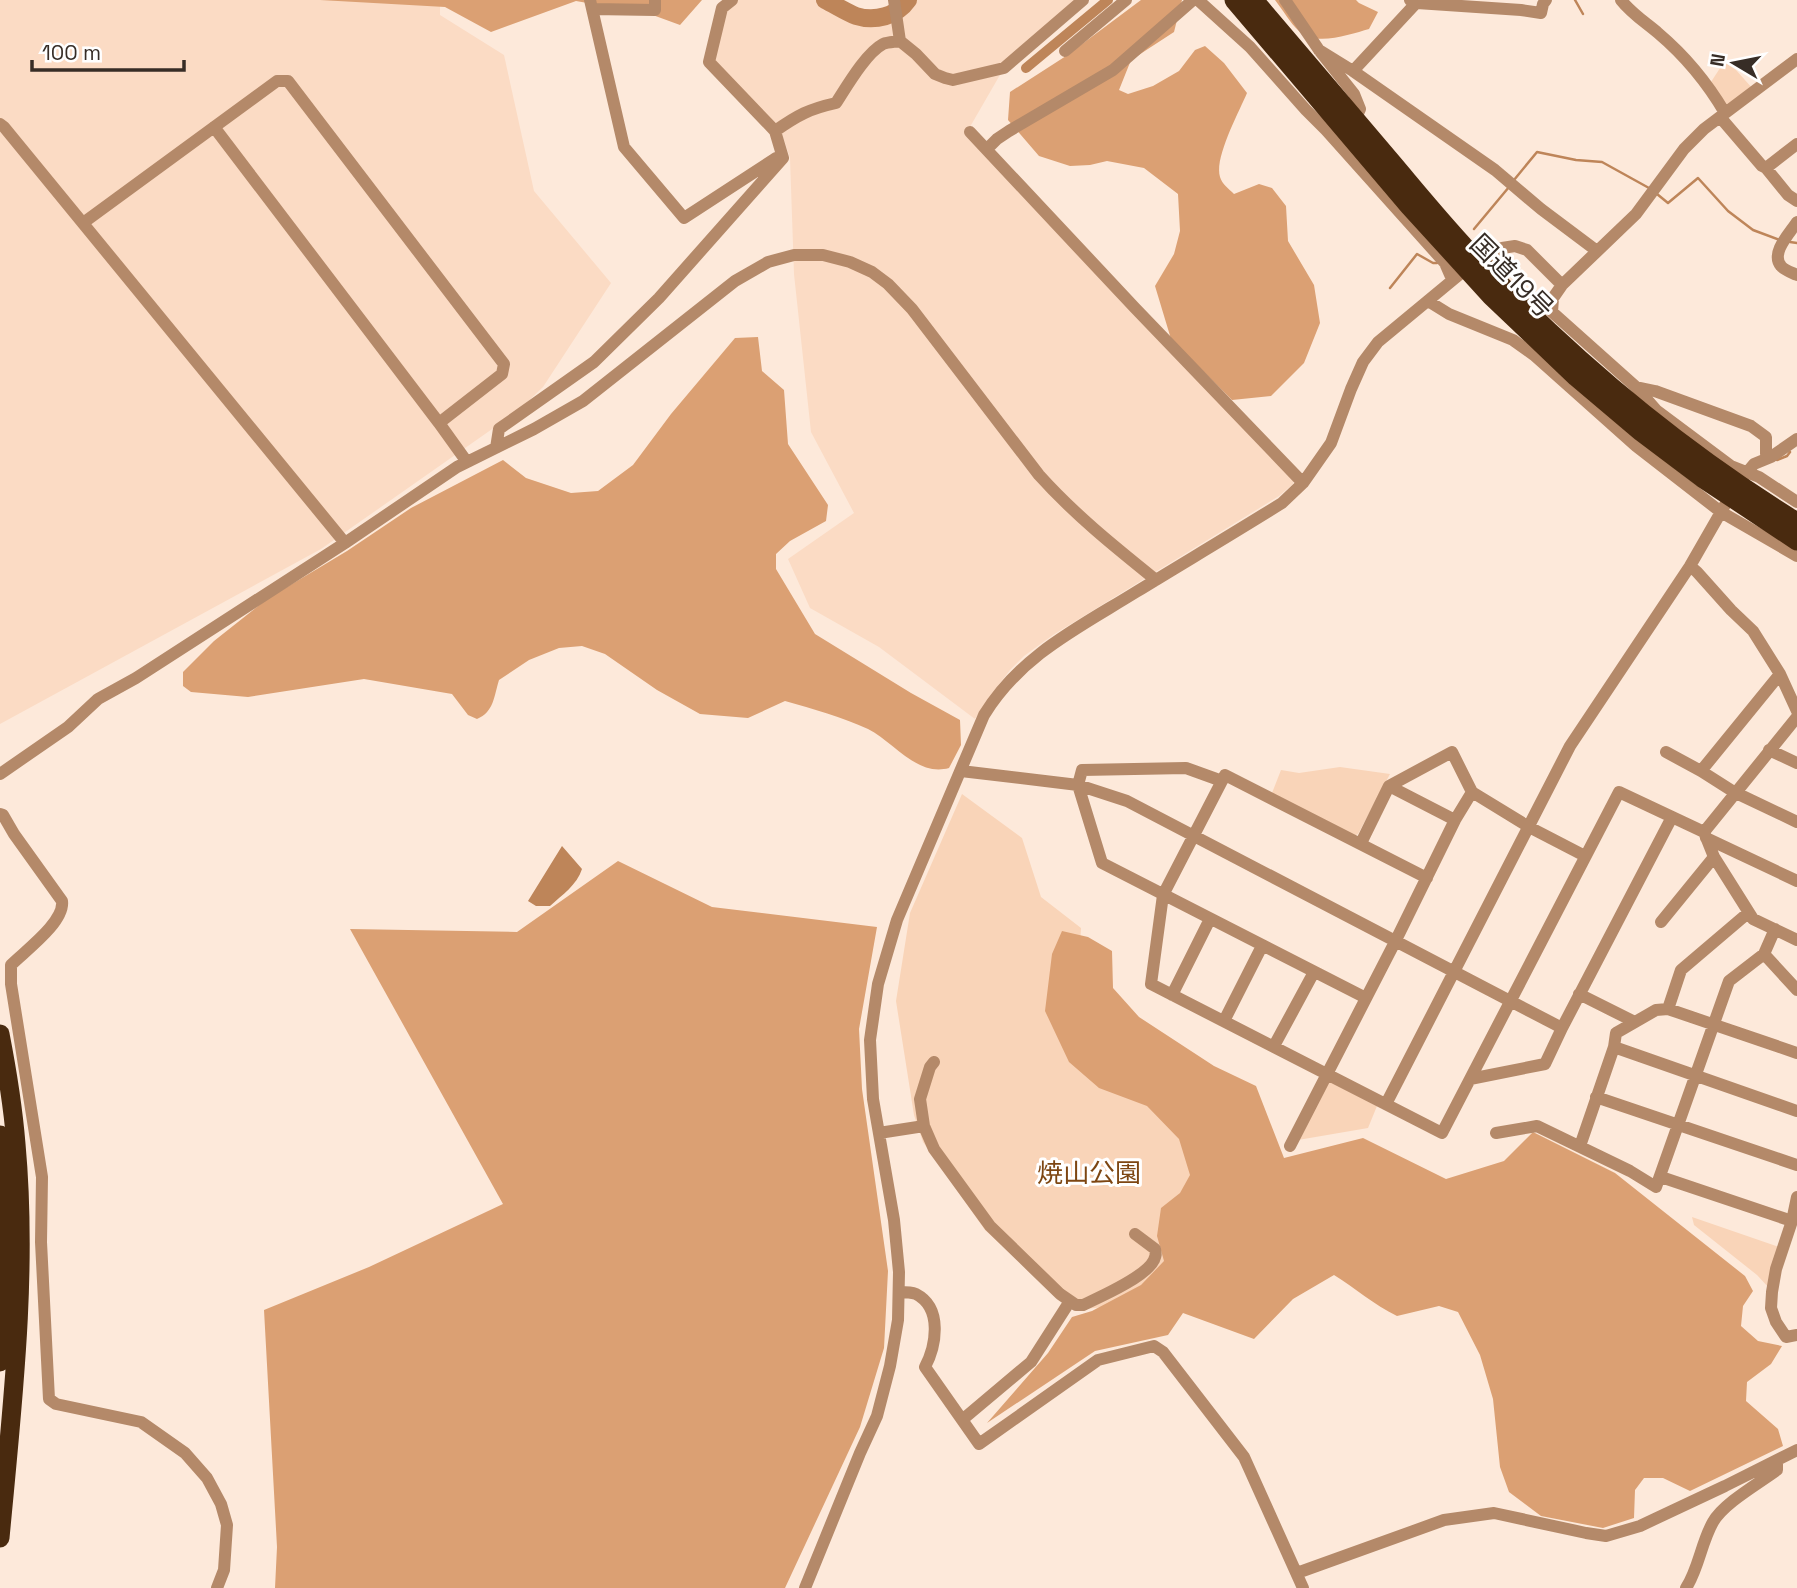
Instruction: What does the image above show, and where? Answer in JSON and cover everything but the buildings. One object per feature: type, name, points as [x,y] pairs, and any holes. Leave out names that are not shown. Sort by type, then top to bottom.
[{"type":"highway","name":"国道19号","points":[[1234,0],[1312,104],[1491,296],[1576,377],[1640,432],[1702,478],[1797,541]]},
{"type":"highway","name":"国道19号","points":[[1254,0],[1356,120],[1465,270],[1538,321],[1614,388],[1719,470],[1797,522]]},
{"type":"highway","points":[[0,1034],[17,1145],[20,1224],[18,1331],[0,1538]]},
{"type":"highway","points":[[0,1135],[4,1225],[0,1362]]},
{"type":"street","points":[[655,0],[655,10],[592,5],[624,147],[684,218],[782,154]]},
{"type":"street","points":[[496,448],[499,429],[594,362],[659,298],[783,158],[775,131],[709,62],[722,8],[732,0]]},
{"type":"street","points":[[894,0],[900,41],[935,74],[953,80],[1004,68],[1083,0]]},
{"type":"street","points":[[1065,51],[1126,0]]},
{"type":"street","points":[[987,149],[1003,135],[1113,70],[1196,0],[1312,104]]},
{"type":"street","points":[[1285,0],[1319,50],[1354,94],[1360,109],[1356,120]]},
{"type":"street","points":[[1353,71],[1415,1],[1541,13],[1546,0]]},
{"type":"street","points":[[1621,0],[1675,49],[1713,93],[1723,115],[1762,166],[1788,195],[1797,201]]},
{"type":"street","points":[[775,131],[813,108],[836,103],[872,53],[883,44],[900,41]]},
{"type":"street","points":[[1319,50],[1495,170],[1597,251]]},
{"type":"street","points":[[1797,59],[1704,129],[1684,149],[1636,214],[1562,285],[1553,298],[1552,312],[1636,387],[1656,410],[1744,475],[1759,477],[1797,502]]},
{"type":"street","points":[[83,223],[277,81],[288,81],[504,363],[502,374],[439,423]]},
{"type":"street","points":[[0,124],[345,544]]},
{"type":"street","points":[[214,127],[467,462]]},
{"type":"street","points":[[970,132],[1303,483]]},
{"type":"street","points":[[1766,168],[1797,144]]},
{"type":"street","points":[[1797,222],[1777,257],[1781,266],[1797,275]]},
{"type":"street","points":[[805,1588],[877,1416],[898,1320],[899,1292],[894,1220],[873,1099],[870,1040],[878,984],[897,920],[984,715],[997,694],[1013,677],[1051,644],[1282,503],[1303,483],[1331,443],[1363,362],[1378,342],[1465,270],[1502,248],[1515,246],[1527,250],[1562,285]]},
{"type":"street","points":[[0,774],[68,727],[98,699],[136,678],[345,544],[467,462],[583,401],[734,281],[768,262],[794,255],[823,255],[850,262],[872,272],[888,284],[912,309],[1061,500],[1157,580]]},
{"type":"street","points":[[1428,301],[1449,314],[1513,340],[1534,355],[1636,446],[1723,509],[1797,556]]},
{"type":"street","points":[[1636,387],[1655,391],[1751,426],[1766,437],[1766,454],[1771,457]]},
{"type":"street","points":[[1744,475],[1754,464],[1771,457],[1797,439]]},
{"type":"street","points":[[1385,1104],[1570,746],[1690,566],[1723,509]]},
{"type":"street","points":[[1690,566],[1753,631],[1780,674],[1797,710]]},
{"type":"street","points":[[1701,771],[1780,674]]},
{"type":"street","points":[[1705,835],[1734,792],[1797,717]]},
{"type":"street","points":[[1769,750],[1797,763]]},
{"type":"street","points":[[1361,844],[1389,786],[1452,752],[1472,792],[1529,827],[1585,856]]},
{"type":"street","points":[[1666,752],[1734,792],[1797,822]]},
{"type":"street","points":[[1222,781],[1186,768],[1082,770],[1078,785],[1101,863],[1366,998]]},
{"type":"street","points":[[961,771],[1078,785],[1127,801],[1562,1027]]},
{"type":"street","points":[[1427,878],[1225,775],[1163,895],[1151,984],[1442,1133],[1619,792],[1797,881]]},
{"type":"street","points":[[1389,786],[1455,820]]},
{"type":"street","points":[[1290,1146],[1455,820],[1472,792]]},
{"type":"street","points":[[0,814],[62,901],[63,907],[55,923],[11,965],[11,985],[41,1177],[41,1242],[49,1399],[56,1404],[141,1422],[185,1453],[207,1478],[221,1504],[227,1525],[224,1570],[217,1588]]},
{"type":"street","points":[[1470,1079],[1545,1064],[1579,993],[1672,817]]},
{"type":"street","points":[[1705,835],[1714,857],[1752,919],[1797,940]]},
{"type":"street","points":[[1661,922],[1714,857]]},
{"type":"street","points":[[1668,1009],[1681,970],[1748,913]]},
{"type":"street","points":[[1172,995],[1210,919]]},
{"type":"street","points":[[1496,1133],[1537,1126],[1657,1187],[1729,981],[1764,954],[1774,929]]},
{"type":"street","points":[[1224,1021],[1262,946]]},
{"type":"street","points":[[1764,954],[1797,989]]},
{"type":"street","points":[[1274,1046],[1314,972]]},
{"type":"street","points":[[1579,993],[1635,1022]]},
{"type":"street","points":[[1580,1146],[1614,1047],[1616,1033],[1656,1010],[1668,1009],[1797,1053]]},
{"type":"street","points":[[1614,1047],[1797,1111]]},
{"type":"street","points":[[934,1062],[920,1099],[924,1126],[934,1149],[982,1216],[1060,1294],[1076,1305],[1083,1305],[1137,1277],[1153,1264],[1156,1256],[1155,1249],[1135,1234]]},
{"type":"street","points":[[1596,1097],[1797,1165]]},
{"type":"street","points":[[879,1133],[924,1126]]},
{"type":"street","points":[[1661,1177],[1791,1221]]},
{"type":"street","points":[[1797,1197],[1776,1269],[1771,1308],[1786,1337],[1797,1335]]},
{"type":"street","points":[[899,1292],[914,1293],[922,1298],[931,1310],[935,1324],[935,1340],[925,1367],[979,1444],[1098,1360],[1154,1346],[1163,1352],[1244,1457],[1303,1588]]},
{"type":"street","points":[[962,1420],[1031,1362],[1070,1301]]},
{"type":"street","points":[[1297,1573],[1444,1520],[1494,1513],[1606,1536],[1640,1526],[1797,1450]]},
{"type":"street","points":[[1686,1588],[1693,1578],[1714,1520],[1722,1510],[1776,1470],[1777,1460]]},
{"type":"shaded area","points":[[0,0],[440,0],[440,15],[504,55],[534,191],[611,283],[543,387],[518,411],[321,549],[0,724]]},
{"type":"shaded area","points":[[320,0],[702,0],[680,25],[650,14],[576,1],[491,32],[445,7]]},
{"type":"shaded area","points":[[737,0],[820,0],[846,16],[874,21],[893,18],[911,0],[1081,0],[1008,61],[967,132],[1294,479],[1293,484],[1279,496],[1053,635],[1024,656],[1010,670],[975,719],[879,647],[810,608],[788,559],[854,513],[811,432],[794,274],[790,158],[782,134],[713,59],[724,9]]},
{"type":"shaded area","points":[[1141,0],[1182,0],[1174,32],[1131,60],[1119,90],[1128,94],[1153,86],[1179,71],[1195,50],[1205,46],[1224,63],[1247,93],[1224,147],[1219,169],[1221,180],[1234,194],[1259,184],[1272,188],[1286,206],[1288,241],[1314,285],[1320,323],[1304,363],[1271,396],[1232,400],[1171,339],[1155,286],[1174,254],[1180,231],[1178,194],[1144,168],[1107,161],[1070,166],[1039,156],[1008,120],[1010,92],[1066,56]]},
{"type":"shaded area","points":[[1275,0],[1356,0],[1378,12],[1369,29],[1333,38],[1314,38],[1299,31]]},
{"type":"shaded area","points":[[758,337],[762,371],[784,390],[788,444],[828,505],[826,521],[790,541],[776,554],[776,569],[815,634],[960,720],[961,745],[949,768],[926,768],[868,729],[785,701],[748,718],[700,714],[657,690],[605,654],[582,646],[559,648],[529,660],[499,680],[490,708],[477,719],[468,715],[452,694],[364,679],[248,697],[191,692],[183,686],[183,672],[214,641],[267,599],[347,551],[411,508],[503,460],[526,478],[571,493],[598,491],[633,465],[671,414],[735,338]]},
{"type":"shaded area","points":[[562,846],[582,869],[580,875],[550,906],[536,906],[528,901]]},
{"type":"shaded area","points":[[618,861],[712,907],[877,927],[859,1029],[862,1089],[888,1271],[884,1348],[860,1427],[785,1588],[275,1588],[277,1547],[264,1310],[369,1267],[503,1204],[350,929],[517,932]]},
{"type":"shaded area","points":[[1062,931],[1088,937],[1112,951],[1113,988],[1139,1017],[1214,1066],[1256,1086],[1284,1158],[1363,1138],[1446,1179],[1504,1161],[1533,1132],[1615,1173],[1745,1276],[1753,1291],[1743,1306],[1741,1326],[1758,1341],[1782,1346],[1771,1364],[1747,1382],[1746,1401],[1778,1429],[1783,1446],[1690,1491],[1663,1478],[1644,1478],[1635,1490],[1634,1518],[1603,1528],[1541,1516],[1509,1492],[1500,1467],[1493,1399],[1480,1355],[1458,1312],[1439,1306],[1397,1316],[1334,1275],[1293,1299],[1254,1339],[1183,1313],[1168,1335],[1095,1351],[987,1423],[1048,1353],[1072,1317],[1092,1311],[1141,1285],[1164,1261],[1157,1236],[1161,1208],[1180,1193],[1190,1175],[1179,1139],[1147,1106],[1099,1088],[1069,1062],[1045,1011],[1052,954]]},
{"type":"green space","points":[[1724,62],[1736,70],[1753,89],[1728,108],[1709,85]]},
{"type":"green space","points":[[1340,767],[1390,774],[1358,834],[1354,836],[1272,793],[1281,770],[1299,773]]},
{"type":"green space","name":"焼山公園","points":[[962,794],[1022,838],[1041,897],[1081,928],[1076,1007],[1201,1134],[1186,1255],[1148,1289],[1104,1307],[1075,1310],[985,1230],[923,1142],[914,1115],[896,1001],[910,913]]},
{"type":"green space","points":[[1327,1082],[1332,1082],[1377,1106],[1368,1128],[1298,1140]]},
{"type":"green space","points":[[1692,1217],[1779,1247],[1769,1288],[1757,1275],[1694,1225]]},
{"type":"waterway","points":[[825,0],[863,18],[892,14],[908,0]]},
{"type":"waterway","points":[[1026,68],[1108,0]]},
{"type":"waterway","points":[[1575,0],[1583,14]]},
{"type":"waterway","points":[[1514,180],[1537,152],[1602,162],[1649,188]]},
{"type":"waterway","points":[[1657,194],[1668,203],[1698,178],[1728,211],[1753,230],[1780,240]]},
{"type":"waterway","points":[[1474,229],[1509,187]]},
{"type":"waterway","points":[[1790,242],[1797,243]]},
{"type":"waterway","points":[[1390,288],[1417,254],[1437,263]]},
{"type":"waterway","points":[[1777,460],[1790,452]]}]
